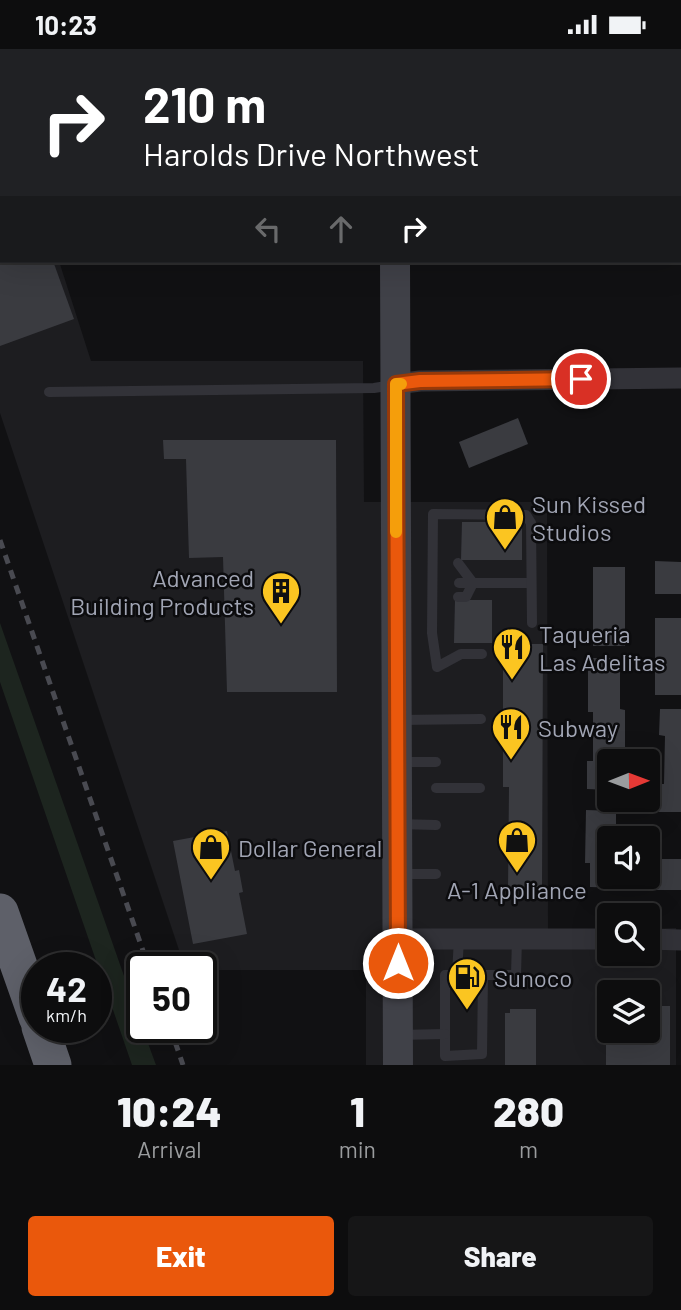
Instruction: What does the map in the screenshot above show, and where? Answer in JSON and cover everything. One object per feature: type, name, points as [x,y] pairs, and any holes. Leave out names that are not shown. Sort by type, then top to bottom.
[{"type":"highway","points":[[0,912],[21,972]]},
{"type":"highway","points":[[45,1043],[53,1065]]},
{"type":"main road","points":[[395,263],[398,1065]]},
{"type":"street","points":[[396,384],[420,381],[681,378]]},
{"type":"street","points":[[397,939],[597,939]]},
{"type":"street","points":[[660,939],[681,940]]},
{"type":"lane","points":[[49,392],[374,388],[396,384]]},
{"type":"lane","points":[[482,654],[461,654],[437,667],[432,633],[436,597],[433,514],[526,515],[531,523],[532,623]]},
{"type":"lane","points":[[458,563],[473,583]]},
{"type":"lane","points":[[458,583],[531,583]]},
{"type":"lane","points":[[458,597],[466,597],[473,583]]},
{"type":"lane","points":[[397,720],[481,719]]},
{"type":"lane","points":[[397,762],[436,762]]},
{"type":"lane","points":[[436,788],[481,787]]},
{"type":"lane","points":[[397,824],[436,825]]},
{"type":"lane","points":[[397,874],[436,874]]},
{"type":"lane","points":[[483,975],[482,1054],[445,1056],[445,975],[483,975],[516,975],[517,938]]},
{"type":"lane","points":[[457,975],[459,939]]},
{"type":"lane","points":[[473,1000],[483,990]]},
{"type":"lane","points":[[398,1035],[445,1030],[455,1017]]},
{"type":"shaded area","points":[[0,263],[60,263],[91,361],[363,361],[364,502],[547,502],[548,929],[597,929],[597,966],[660,966],[660,929],[676,928],[676,1065],[366,1065],[366,970],[217,970],[217,952],[180,952],[0,413]]},
{"type":"shaded area","points":[[0,623],[126,981],[126,1043],[148,1043],[156,1065],[132,1065],[112,1007],[112,952],[93,952],[0,682]]},
{"type":"building","points":[[0,263],[54,263],[74,319],[0,346]]},
{"type":"building","points":[[518,418],[528,444],[469,468],[459,442]]},
{"type":"building","name":"Advanced Building Products","points":[[163,440],[336,440],[337,692],[227,692],[223,557],[189,558],[186,459],[164,459]]},
{"type":"building","points":[[462,522],[522,522],[522,560],[461,560]]},
{"type":"building","points":[[655,561],[681,562],[681,594],[655,594]]},
{"type":"building","points":[[593,567],[625,567],[625,646],[593,646]]},
{"type":"building","points":[[455,600],[492,600],[492,643],[454,643]]},
{"type":"building","points":[[655,618],[681,618],[681,695],[655,695]]},
{"type":"building","points":[[503,644],[543,644],[542,890],[508,890],[509,787],[503,787]]},
{"type":"building","points":[[588,658],[620,658],[620,709],[625,710],[625,749],[597,749],[597,789],[587,789],[587,761],[593,761],[593,712],[588,712]]},
{"type":"building","points":[[660,709],[681,709],[681,812],[660,812],[660,784],[664,784],[665,736],[659,735]]},
{"type":"building","points":[[586,810],[616,812],[616,826],[597,826],[597,887],[590,887],[590,863],[585,863]]},
{"type":"building","name":"Dollar General","points":[[227,831],[235,871],[239,870],[243,892],[239,893],[247,934],[193,944],[173,841]]},
{"type":"building","points":[[660,859],[681,859],[681,890],[647,890],[660,889]]},
{"type":"building","points":[[660,1006],[670,1006],[670,1065],[606,1065],[606,1043],[660,1043]]},
{"type":"building","points":[[510,1009],[536,1009],[536,1065],[505,1065],[505,1013],[510,1013]]},
{"type":"railway","points":[[0,540],[143,952]]},
{"type":"railway","points":[[175,1043],[183,1065]]},
{"type":"slow traffic","points":[[396,532],[396,384],[401,384]]},
{"type":"place","name":"Sun Kissed Studios","points":[[505,551]]},
{"type":"place","name":"Advanced Building Products","points":[[281,625]]},
{"type":"place","name":"Taqueria Las Adelitas","points":[[512,681]]},
{"type":"place","name":"Subway","points":[[511,761]]},
{"type":"place","name":"A-1 Appliance","points":[[517,874]]},
{"type":"place","name":"Dollar General","points":[[211,881]]},
{"type":"place","name":"Sunoco","points":[[467,1011]]},
{"type":"route","points":[[398,963],[396,384],[420,381],[429,383],[581,379]]}]
